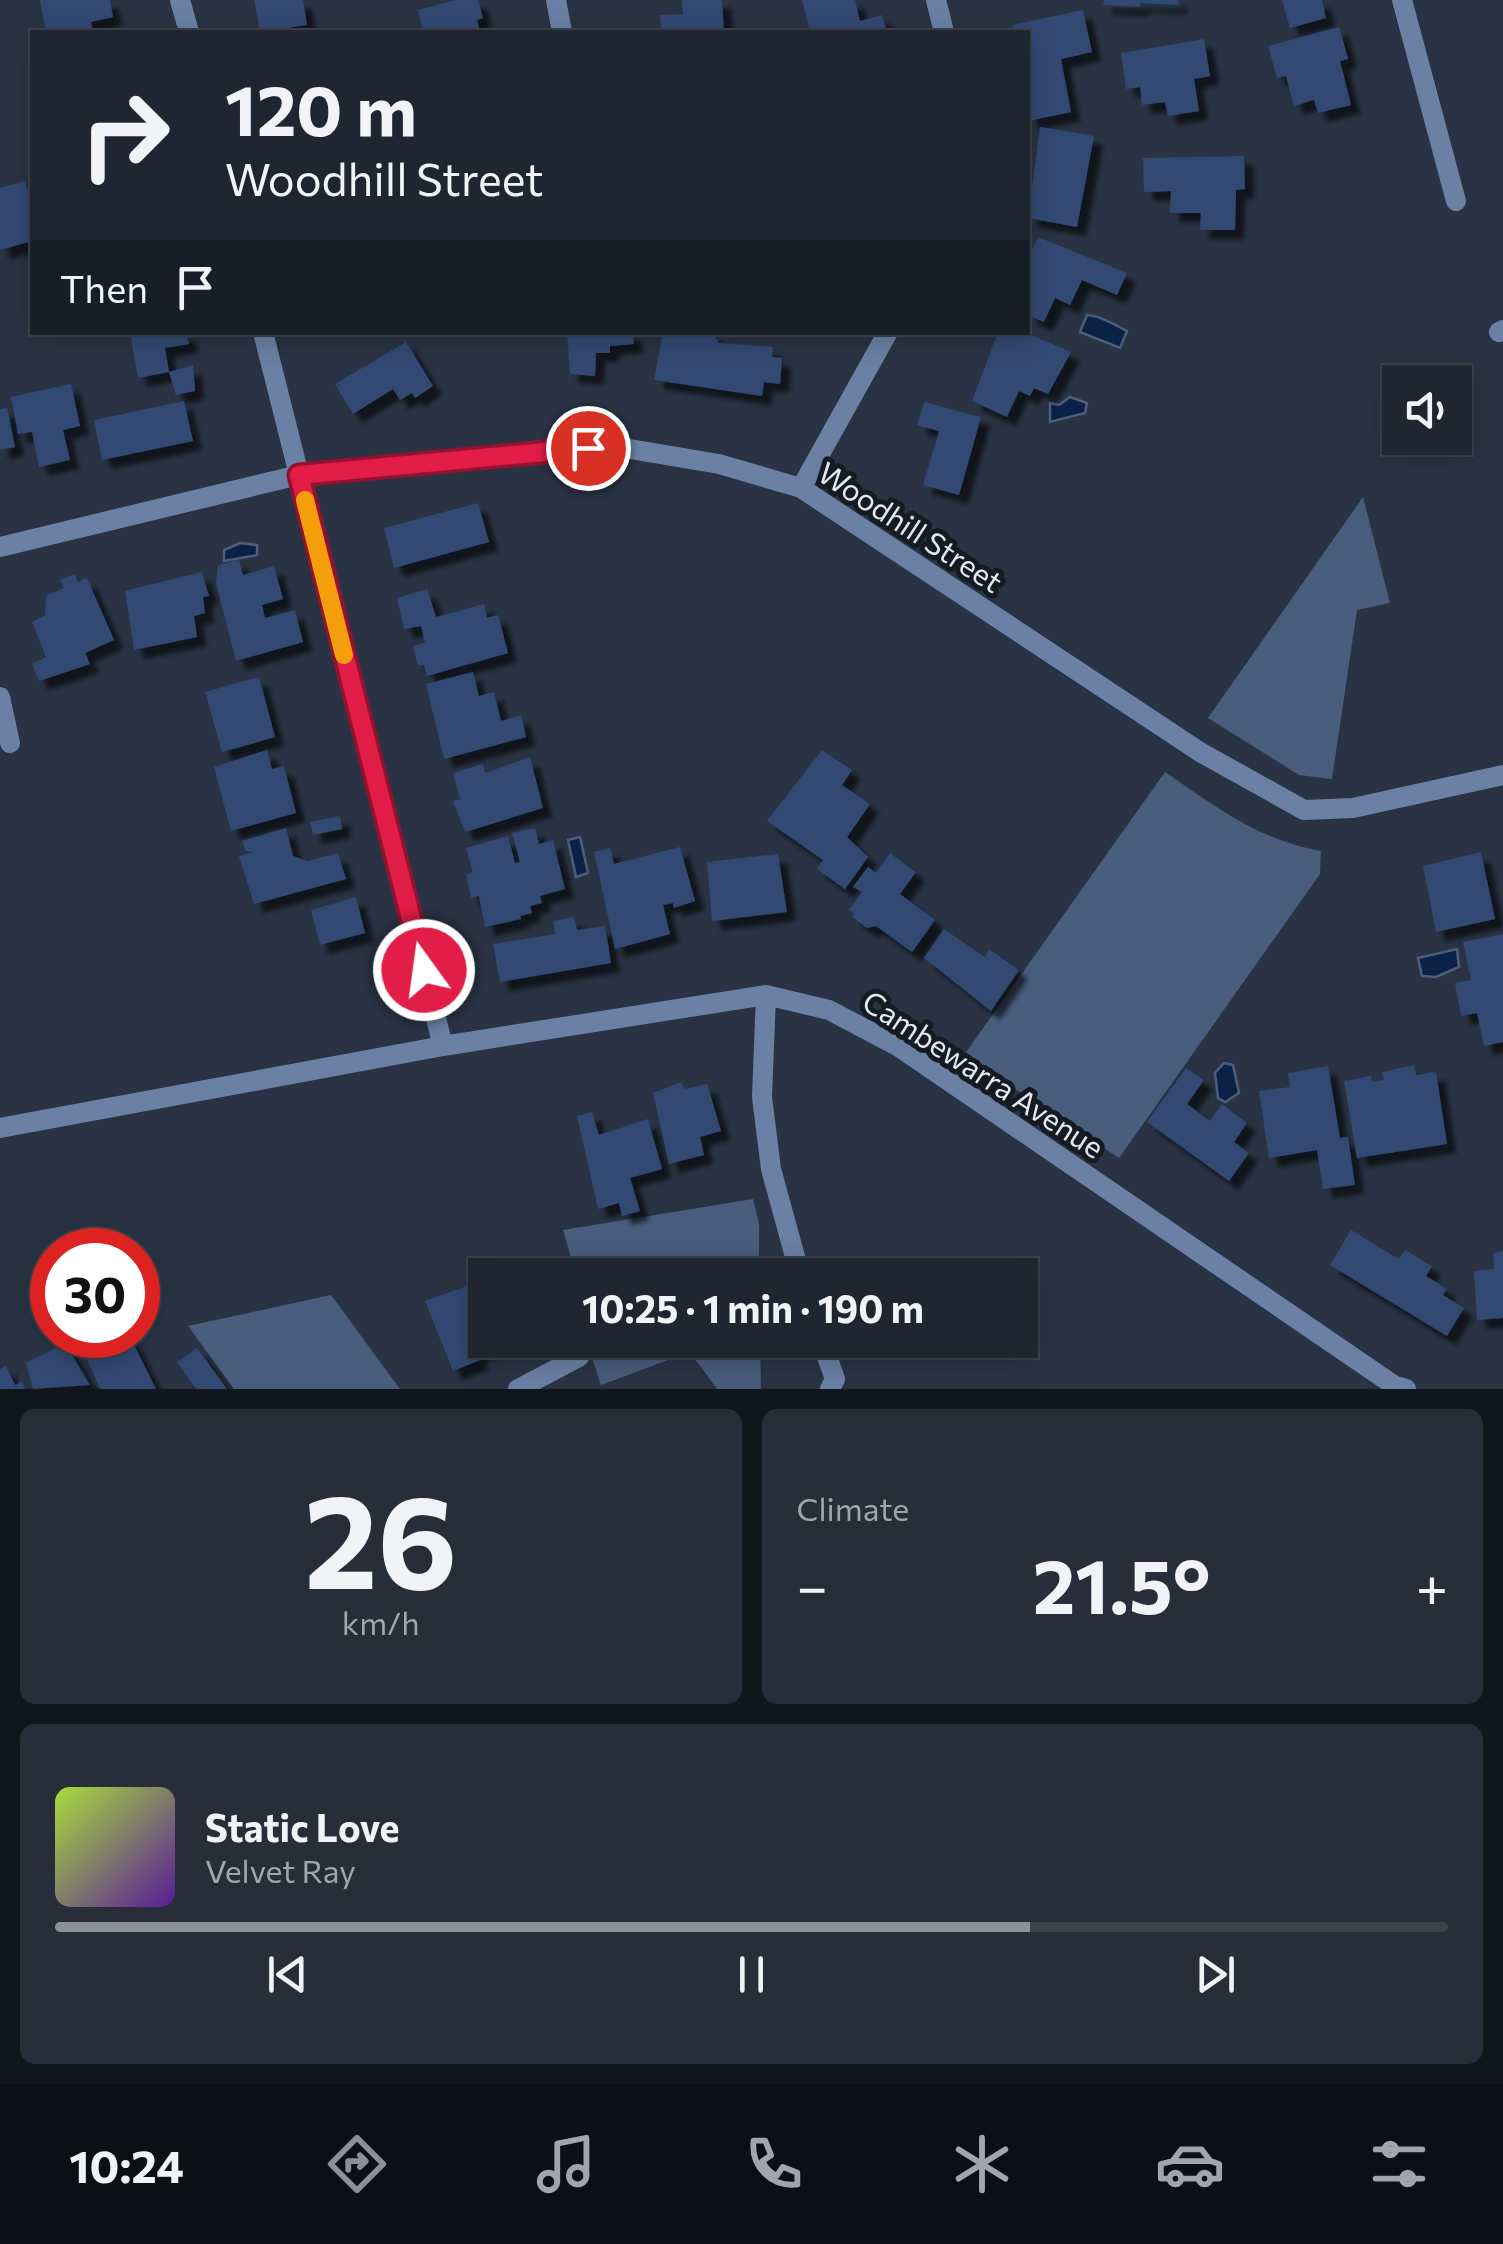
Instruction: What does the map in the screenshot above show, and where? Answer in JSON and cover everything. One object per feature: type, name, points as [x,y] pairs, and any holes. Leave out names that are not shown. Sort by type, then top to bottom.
[{"type":"street","points":[[180,0],[188,30]]},
{"type":"street","points":[[556,0],[562,30]]},
{"type":"street","points":[[936,0],[944,30]]},
{"type":"street","points":[[1402,0],[1456,200]]},
{"type":"street","points":[[264,335],[444,1046]]},
{"type":"street","points":[[802,488],[886,335]]},
{"type":"street","name":"Woodhill Street","points":[[0,546],[299,475],[553,448],[624,448],[719,464],[802,488],[1200,752],[1304,810],[1353,808],[1503,776]]},
{"type":"street","points":[[0,696],[10,744]]},
{"type":"street","points":[[766,995],[762,1097],[771,1169],[795,1258]]},
{"type":"street","name":"Cambewarra Avenue","points":[[0,1128],[444,1046],[766,995],[830,1010],[898,1047],[1406,1389]]},
{"type":"street","points":[[519,1389],[580,1358]]},
{"type":"street","points":[[827,1358],[835,1380],[830,1389]]},
{"type":"shaded area","points":[[1087,315],[1127,331],[1120,348],[1080,332]]},
{"type":"shaded area","points":[[1070,397],[1087,403],[1085,413],[1050,422],[1050,403],[1059,405]]},
{"type":"shaded area","points":[[1363,497],[1390,603],[1357,610],[1332,779],[1299,775],[1208,718]]},
{"type":"shaded area","points":[[240,543],[257,545],[257,555],[224,561],[224,550]]},
{"type":"shaded area","points":[[1165,772],[1257,830],[1321,851],[1320,874],[1119,1158],[964,1055]]},
{"type":"shaded area","points":[[580,837],[588,873],[576,877],[568,840]]},
{"type":"shaded area","points":[[1457,949],[1459,967],[1436,977],[1422,976],[1418,958]]},
{"type":"shaded area","points":[[1224,1063],[1233,1065],[1239,1093],[1225,1102],[1218,1098],[1215,1073]]},
{"type":"shaded area","points":[[753,1199],[759,1224],[759,1258],[571,1258],[563,1230]]},
{"type":"shaded area","points":[[331,1295],[400,1389],[234,1389],[188,1326]]},
{"type":"shaded area","points":[[592,1358],[674,1358],[601,1385]]},
{"type":"shaded area","points":[[694,1358],[760,1358],[761,1389],[717,1389]]},
{"type":"building","points":[[40,0],[110,0],[113,17],[91,22],[93,30],[46,30]]},
{"type":"building","points":[[254,0],[303,0],[307,25],[260,30]]},
{"type":"building","points":[[457,0],[478,0],[483,18],[477,20],[480,30],[423,30],[418,10]]},
{"type":"building","points":[[682,0],[722,0],[724,30],[661,30],[660,15],[683,14]]},
{"type":"building","points":[[802,0],[855,0],[860,21],[882,15],[886,30],[810,30]]},
{"type":"building","points":[[1104,0],[1179,0],[1178,5],[1140,3],[1140,7],[1103,5]]},
{"type":"building","points":[[1282,0],[1322,0],[1326,18],[1290,28]]},
{"type":"building","points":[[1083,10],[1092,52],[1061,59],[1071,112],[1030,121],[1030,30],[1013,30],[1012,25]]},
{"type":"building","points":[[1339,27],[1348,59],[1340,61],[1351,105],[1318,113],[1314,100],[1294,106],[1286,76],[1277,78],[1268,46]]},
{"type":"building","points":[[1204,39],[1210,76],[1194,79],[1199,111],[1168,116],[1165,102],[1142,105],[1140,87],[1126,89],[1121,53]]},
{"type":"building","points":[[1040,127],[1094,136],[1077,227],[1030,218]]},
{"type":"building","points":[[1244,156],[1245,189],[1236,190],[1235,230],[1200,230],[1201,213],[1170,213],[1171,191],[1144,192],[1143,158]]},
{"type":"building","points":[[25,181],[30,201],[30,242],[0,250],[0,188]]},
{"type":"building","points":[[1038,237],[1127,273],[1117,295],[1082,280],[1070,305],[1055,298],[1044,322],[1030,316],[1030,255]]},
{"type":"building","points":[[131,335],[187,335],[189,344],[165,348],[169,372],[138,378]]},
{"type":"building","points":[[567,335],[633,335],[634,344],[610,346],[610,353],[596,353],[595,376],[570,374]]},
{"type":"building","points":[[662,335],[714,335],[719,343],[773,347],[772,357],[782,358],[780,384],[764,382],[762,396],[654,380]]},
{"type":"building","points":[[997,335],[1030,335],[1071,352],[1048,394],[1034,388],[1030,396],[1019,391],[1007,417],[972,401]]},
{"type":"building","points":[[406,342],[433,386],[415,398],[412,393],[400,400],[393,389],[353,414],[335,384]]},
{"type":"building","points":[[193,365],[195,391],[176,395],[169,372]]},
{"type":"building","points":[[71,384],[80,426],[63,430],[70,460],[39,467],[32,432],[18,434],[11,397]]},
{"type":"building","points":[[184,401],[193,441],[102,460],[94,420]]},
{"type":"building","points":[[924,402],[981,417],[959,495],[923,485],[939,431],[917,425]]},
{"type":"building","points":[[7,408],[15,447],[0,450],[0,409]]},
{"type":"building","points":[[478,503],[489,542],[394,568],[384,528]]},
{"type":"building","points":[[239,560],[243,575],[274,566],[283,599],[262,605],[265,618],[295,610],[303,642],[236,661],[216,583],[218,565]]},
{"type":"building","points":[[202,572],[209,596],[203,597],[205,613],[194,616],[197,637],[134,650],[125,591]]},
{"type":"building","points":[[75,574],[78,582],[87,578],[114,640],[85,653],[90,664],[39,681],[32,664],[46,657],[32,622],[45,615],[46,596],[64,588],[60,580]]},
{"type":"building","points":[[427,589],[436,617],[484,604],[487,618],[498,615],[508,653],[427,676],[424,665],[418,666],[413,646],[425,643],[421,626],[404,629],[397,598]]},
{"type":"building","points":[[473,672],[479,696],[494,692],[501,721],[521,715],[526,737],[444,759],[426,684]]},
{"type":"building","points":[[259,677],[275,737],[222,752],[205,692]]},
{"type":"building","points":[[267,750],[272,769],[284,766],[296,813],[231,831],[214,767]]},
{"type":"building","points":[[822,750],[852,770],[842,785],[870,804],[847,837],[868,857],[845,889],[817,869],[823,860],[767,821]]},
{"type":"building","points":[[530,757],[543,808],[465,832],[453,801],[460,799],[453,773],[483,764],[485,773]]},
{"type":"building","points":[[340,816],[342,829],[313,835],[310,822]]},
{"type":"building","points":[[286,828],[293,856],[307,861],[338,853],[346,879],[254,904],[239,856],[254,852],[245,851],[242,841]]},
{"type":"building","points":[[535,828],[539,844],[553,840],[565,889],[540,896],[542,903],[530,906],[532,913],[520,916],[521,919],[485,927],[479,896],[471,898],[466,874],[473,873],[466,848],[508,836],[515,863],[520,862],[512,833]]},
{"type":"building","points":[[680,847],[695,901],[674,908],[673,903],[663,905],[670,934],[615,949],[594,852],[610,848],[614,864]]},
{"type":"building","points":[[1481,852],[1495,919],[1436,932],[1423,866]]},
{"type":"building","points":[[890,853],[916,872],[900,894],[935,920],[912,952],[876,926],[867,928],[849,910],[862,892],[853,887],[868,867],[876,873]]},
{"type":"building","points":[[778,854],[787,912],[712,921],[707,862]]},
{"type":"building","points":[[356,897],[365,933],[320,945],[311,910]]},
{"type":"building","points":[[574,917],[577,930],[605,926],[611,963],[500,982],[493,944],[555,934],[553,921]]},
{"type":"building","points":[[944,929],[985,957],[989,949],[1019,970],[991,1011],[924,958]]},
{"type":"building","points":[[1503,934],[1503,1042],[1484,1046],[1477,1013],[1461,1016],[1455,983],[1471,980],[1463,942]]},
{"type":"building","points":[[1414,1065],[1416,1075],[1436,1072],[1447,1144],[1357,1158],[1344,1081],[1371,1076],[1372,1082],[1384,1080],[1382,1072]]},
{"type":"building","points":[[1328,1066],[1340,1138],[1348,1137],[1355,1185],[1323,1189],[1317,1150],[1269,1158],[1259,1091],[1290,1087],[1288,1073]]},
{"type":"building","points":[[1186,1068],[1204,1080],[1187,1104],[1210,1121],[1222,1104],[1247,1123],[1234,1142],[1249,1153],[1229,1181],[1147,1122]]},
{"type":"building","points":[[681,1082],[684,1089],[707,1084],[721,1131],[700,1137],[704,1155],[669,1164],[653,1093]]},
{"type":"building","points":[[592,1112],[599,1135],[648,1119],[662,1169],[630,1178],[640,1211],[622,1216],[619,1203],[598,1209],[577,1116]]},
{"type":"building","points":[[1351,1230],[1399,1259],[1405,1250],[1432,1266],[1426,1276],[1447,1289],[1443,1295],[1464,1308],[1447,1336],[1330,1265]]},
{"type":"building","points":[[1503,1251],[1503,1318],[1477,1320],[1474,1271],[1494,1269],[1493,1253]]},
{"type":"building","points":[[467,1286],[468,1358],[480,1360],[453,1371],[425,1301]]},
{"type":"building","points":[[197,1348],[227,1389],[196,1389],[177,1362]]},
{"type":"building","points":[[36,1358],[74,1358],[90,1385],[33,1389],[26,1363]]},
{"type":"building","points":[[87,1358],[140,1358],[156,1389],[100,1389]]},
{"type":"building","points":[[6,1366],[15,1385],[22,1381],[25,1389],[0,1389],[0,1369]]},
{"type":"slow traffic","points":[[305,500],[344,655]]},
{"type":"route","points":[[424,970],[299,475],[553,448],[588,448]]}]
